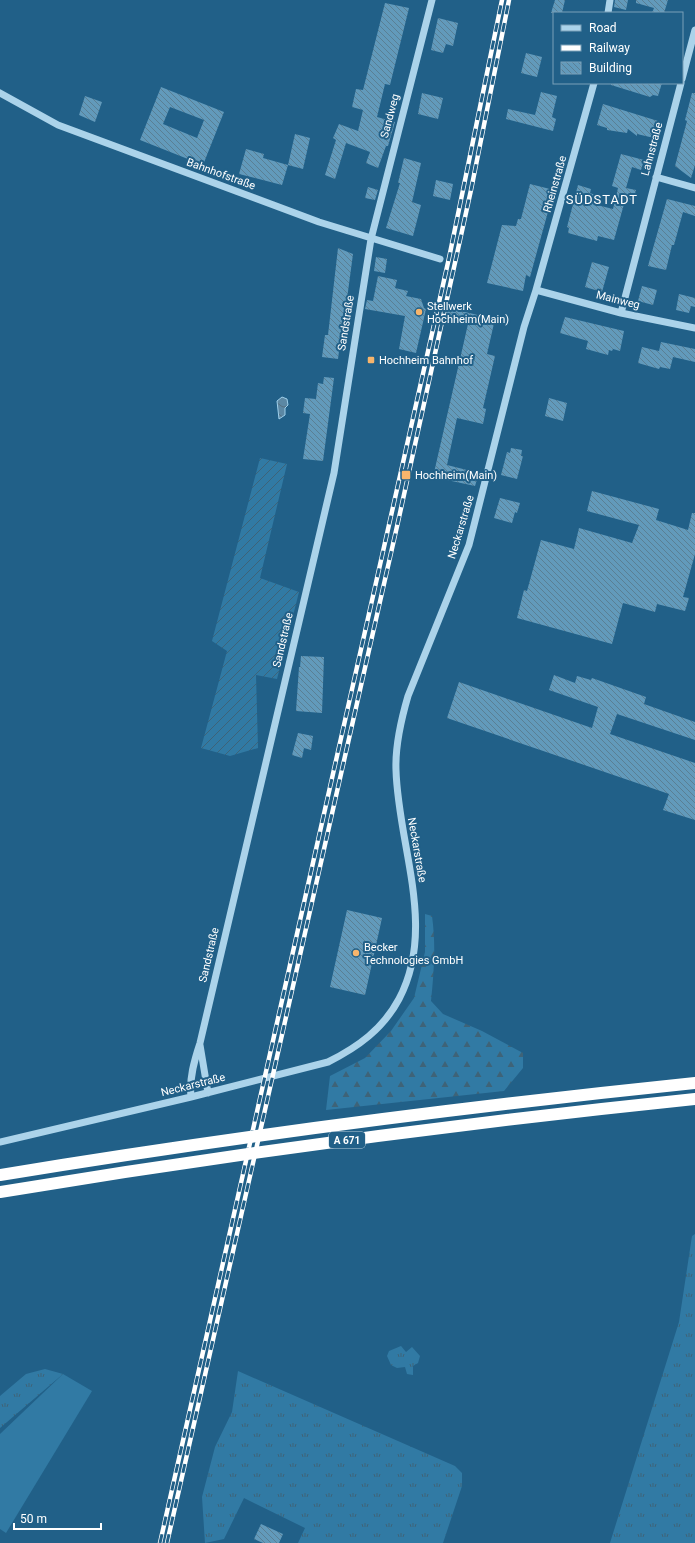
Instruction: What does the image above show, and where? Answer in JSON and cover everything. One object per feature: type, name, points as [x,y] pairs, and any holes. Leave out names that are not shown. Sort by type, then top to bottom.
[{"type":"highway","name":"A 671","points":[[0,1175],[295,1130],[514,1102],[695,1083]]},
{"type":"highway","name":"A 671","points":[[0,1192],[320,1143],[522,1118],[695,1099]]},
{"type":"street","name":"Sandweg","points":[[371,239],[432,0]]},
{"type":"street","points":[[608,12],[610,0]]},
{"type":"street","points":[[683,77],[691,59],[695,30]]},
{"type":"street","name":"Rheinstraße","points":[[536,290],[594,84]]},
{"type":"street","name":"Lahnstraße","points":[[621,313],[681,84]]},
{"type":"street","name":"Bahnhofstraße","points":[[0,93],[58,125],[319,222],[440,259]]},
{"type":"street","points":[[656,177],[695,188]]},
{"type":"street","name":"Sandstraße","points":[[191,1097],[190,1088],[193,1066],[200,1043],[334,474],[371,239]]},
{"type":"street","name":"Mainweg","points":[[536,290],[621,313],[695,328]]},
{"type":"street","name":"Neckarstraße","points":[[0,1142],[208,1093],[328,1062],[365,1041],[381,1025],[394,1007],[405,988],[413,961],[416,927],[412,882],[398,801],[396,769],[398,734],[408,696],[468,545],[524,327],[536,290]]},
{"type":"street","name":"Sandstraße","points":[[200,1043],[208,1093]]},
{"type":"green space","points":[[260,458],[287,464],[260,578],[299,592],[277,679],[256,675],[258,748],[230,756],[201,748],[227,651],[212,641]]},
{"type":"green space","points":[[425,914],[432,916],[434,937],[431,1001],[443,1014],[482,1031],[523,1053],[523,1068],[504,1091],[326,1110],[330,1076],[365,1058],[391,1031],[414,998],[425,952]]},
{"type":"green space","points":[[695,1234],[695,1543],[610,1543],[679,1322],[692,1236]]},
{"type":"green space","points":[[401,1346],[406,1352],[412,1347],[420,1356],[418,1363],[413,1366],[413,1375],[407,1374],[405,1367],[397,1368],[391,1365],[387,1356],[389,1351]]},
{"type":"green space","points":[[45,1369],[63,1374],[0,1428],[0,1396],[26,1374]]},
{"type":"green space","points":[[238,1371],[455,1466],[462,1473],[462,1486],[443,1543],[298,1543],[305,1528],[244,1498],[224,1539],[205,1543],[202,1497],[215,1447],[232,1412]]},
{"type":"green space","points":[[63,1374],[92,1391],[6,1533],[0,1529],[0,1434]]},
{"type":"water","points":[[282,397],[287,399],[288,405],[285,408],[285,415],[279,419],[277,401]]},
{"type":"building","points":[[555,0],[565,0],[562,12],[551,13]]},
{"type":"building","points":[[615,0],[628,0],[626,10],[614,7]]},
{"type":"building","points":[[636,0],[668,0],[664,12],[652,12],[654,8],[636,3]]},
{"type":"building","points":[[385,3],[409,8],[390,85],[385,84],[377,117],[395,122],[388,146],[386,146],[378,168],[366,163],[370,152],[346,143],[335,179],[325,175],[336,140],[333,138],[339,124],[358,131],[363,110],[352,107],[356,89],[363,90]]},
{"type":"building","points":[[438,18],[458,23],[453,46],[446,44],[443,53],[431,50]]},
{"type":"building","points":[[526,53],[542,57],[537,77],[521,73]]},
{"type":"building","points":[[662,84],[658,96],[653,95],[650,97],[611,85]]},
{"type":"building","points":[[161,87],[224,112],[203,165],[140,140]],"holes":[[[170,107],[204,120],[197,138],[163,124]]]},
{"type":"building","points":[[541,92],[557,96],[552,117],[556,119],[553,131],[506,119],[508,109],[535,115]]},
{"type":"building","points":[[422,93],[443,98],[438,119],[418,114]]},
{"type":"building","points":[[692,93],[695,93],[695,165],[691,178],[675,166],[687,121],[685,120]]},
{"type":"building","points":[[85,96],[102,102],[95,122],[79,115]]},
{"type":"building","points":[[603,104],[658,121],[654,138],[637,134],[637,136],[628,129],[627,133],[607,130],[607,128],[597,125]]},
{"type":"building","points":[[295,134],[310,138],[303,169],[288,165]]},
{"type":"building","points":[[246,149],[264,154],[263,158],[288,165],[282,185],[239,174]]},
{"type":"building","points":[[621,154],[644,160],[641,170],[632,167],[626,188],[636,190],[633,201],[628,199],[627,204],[624,204],[614,240],[598,236],[597,241],[568,233],[569,228],[567,227],[578,185],[591,189],[590,193],[595,195],[593,204],[613,209],[618,188],[612,186]]},
{"type":"building","points":[[404,158],[421,163],[412,202],[421,205],[413,236],[386,228],[400,183],[398,183]]},
{"type":"building","points":[[436,180],[453,184],[450,200],[433,196]]},
{"type":"building","points":[[530,184],[554,190],[530,277],[526,275],[523,291],[487,283],[502,225],[516,226],[518,219],[521,219]]},
{"type":"building","points":[[368,187],[378,190],[375,200],[365,198]]},
{"type":"building","points":[[667,199],[695,206],[695,216],[683,212],[674,245],[672,245],[666,270],[648,266]]},
{"type":"building","points":[[338,248],[353,254],[347,299],[349,299],[346,321],[343,320],[338,359],[322,357],[325,335],[328,335]]},
{"type":"building","points":[[376,257],[387,259],[385,273],[374,271]]},
{"type":"building","points":[[592,262],[609,267],[602,292],[585,287]]},
{"type":"building","points":[[378,276],[397,280],[395,288],[408,291],[406,296],[421,299],[424,308],[426,309],[416,353],[399,349],[405,316],[365,309],[367,300],[373,301]]},
{"type":"building","points":[[642,286],[657,290],[653,305],[638,301]]},
{"type":"building","points":[[679,294],[695,298],[695,307],[691,306],[689,313],[676,310]]},
{"type":"building","points":[[448,308],[495,319],[487,354],[495,356],[483,408],[486,409],[483,424],[457,418],[447,465],[479,473],[475,486],[433,477],[468,324],[446,319]]},
{"type":"building","points":[[565,317],[624,331],[620,351],[613,349],[612,351],[609,350],[608,355],[586,349],[588,341],[560,333]]},
{"type":"building","points":[[661,342],[695,349],[695,362],[673,357],[670,369],[660,367],[659,369],[638,363],[642,347],[659,351]]},
{"type":"building","points":[[324,377],[334,378],[323,461],[303,459],[310,414],[303,413],[305,398],[316,399],[318,383],[323,384]]},
{"type":"building","points":[[549,398],[567,403],[563,421],[545,416]]},
{"type":"building","points":[[511,448],[522,450],[521,456],[523,456],[517,479],[501,475],[507,452],[510,453]]},
{"type":"building","points":[[592,491],[659,509],[656,520],[688,530],[692,513],[695,513],[695,554],[683,597],[689,598],[685,611],[657,604],[655,612],[623,603],[612,644],[517,618],[524,590],[527,591],[541,540],[574,549],[579,528],[632,543],[639,525],[587,511]]},
{"type":"building","points":[[500,498],[520,503],[517,513],[515,512],[512,523],[494,518]]},
{"type":"building","points":[[301,656],[324,657],[322,713],[296,711]]},
{"type":"building","points":[[554,675],[575,683],[577,676],[591,680],[592,678],[646,697],[644,704],[695,722],[695,740],[617,714],[610,734],[695,763],[695,820],[663,810],[669,794],[447,718],[459,682],[592,728],[598,707],[549,690]]},
{"type":"building","points":[[298,733],[313,736],[311,750],[304,748],[302,758],[292,755]]},
{"type":"building","name":"Becker Technologies GmbH","points":[[347,910],[382,918],[365,995],[330,987]]},
{"type":"building","points":[[261,1524],[283,1534],[279,1543],[263,1543],[254,1539]]},
{"type":"railway","points":[[160,1543],[449,258],[502,0]]},
{"type":"railway","points":[[167,1543],[398,522],[471,190],[509,0]]},
{"type":"place","name":"Stellwerk Hochheim(Main)","points":[[419,312]]},
{"type":"place","name":"Hochheim Bahnhof","points":[[371,360]]},
{"type":"place","name":"Hochheim(Main)","points":[[406,475]]},
{"type":"place","name":"Becker Technologies GmbH","points":[[356,953]]},
{"type":"district","name":"SÜDSTADT","points":[[602,199]]}]
